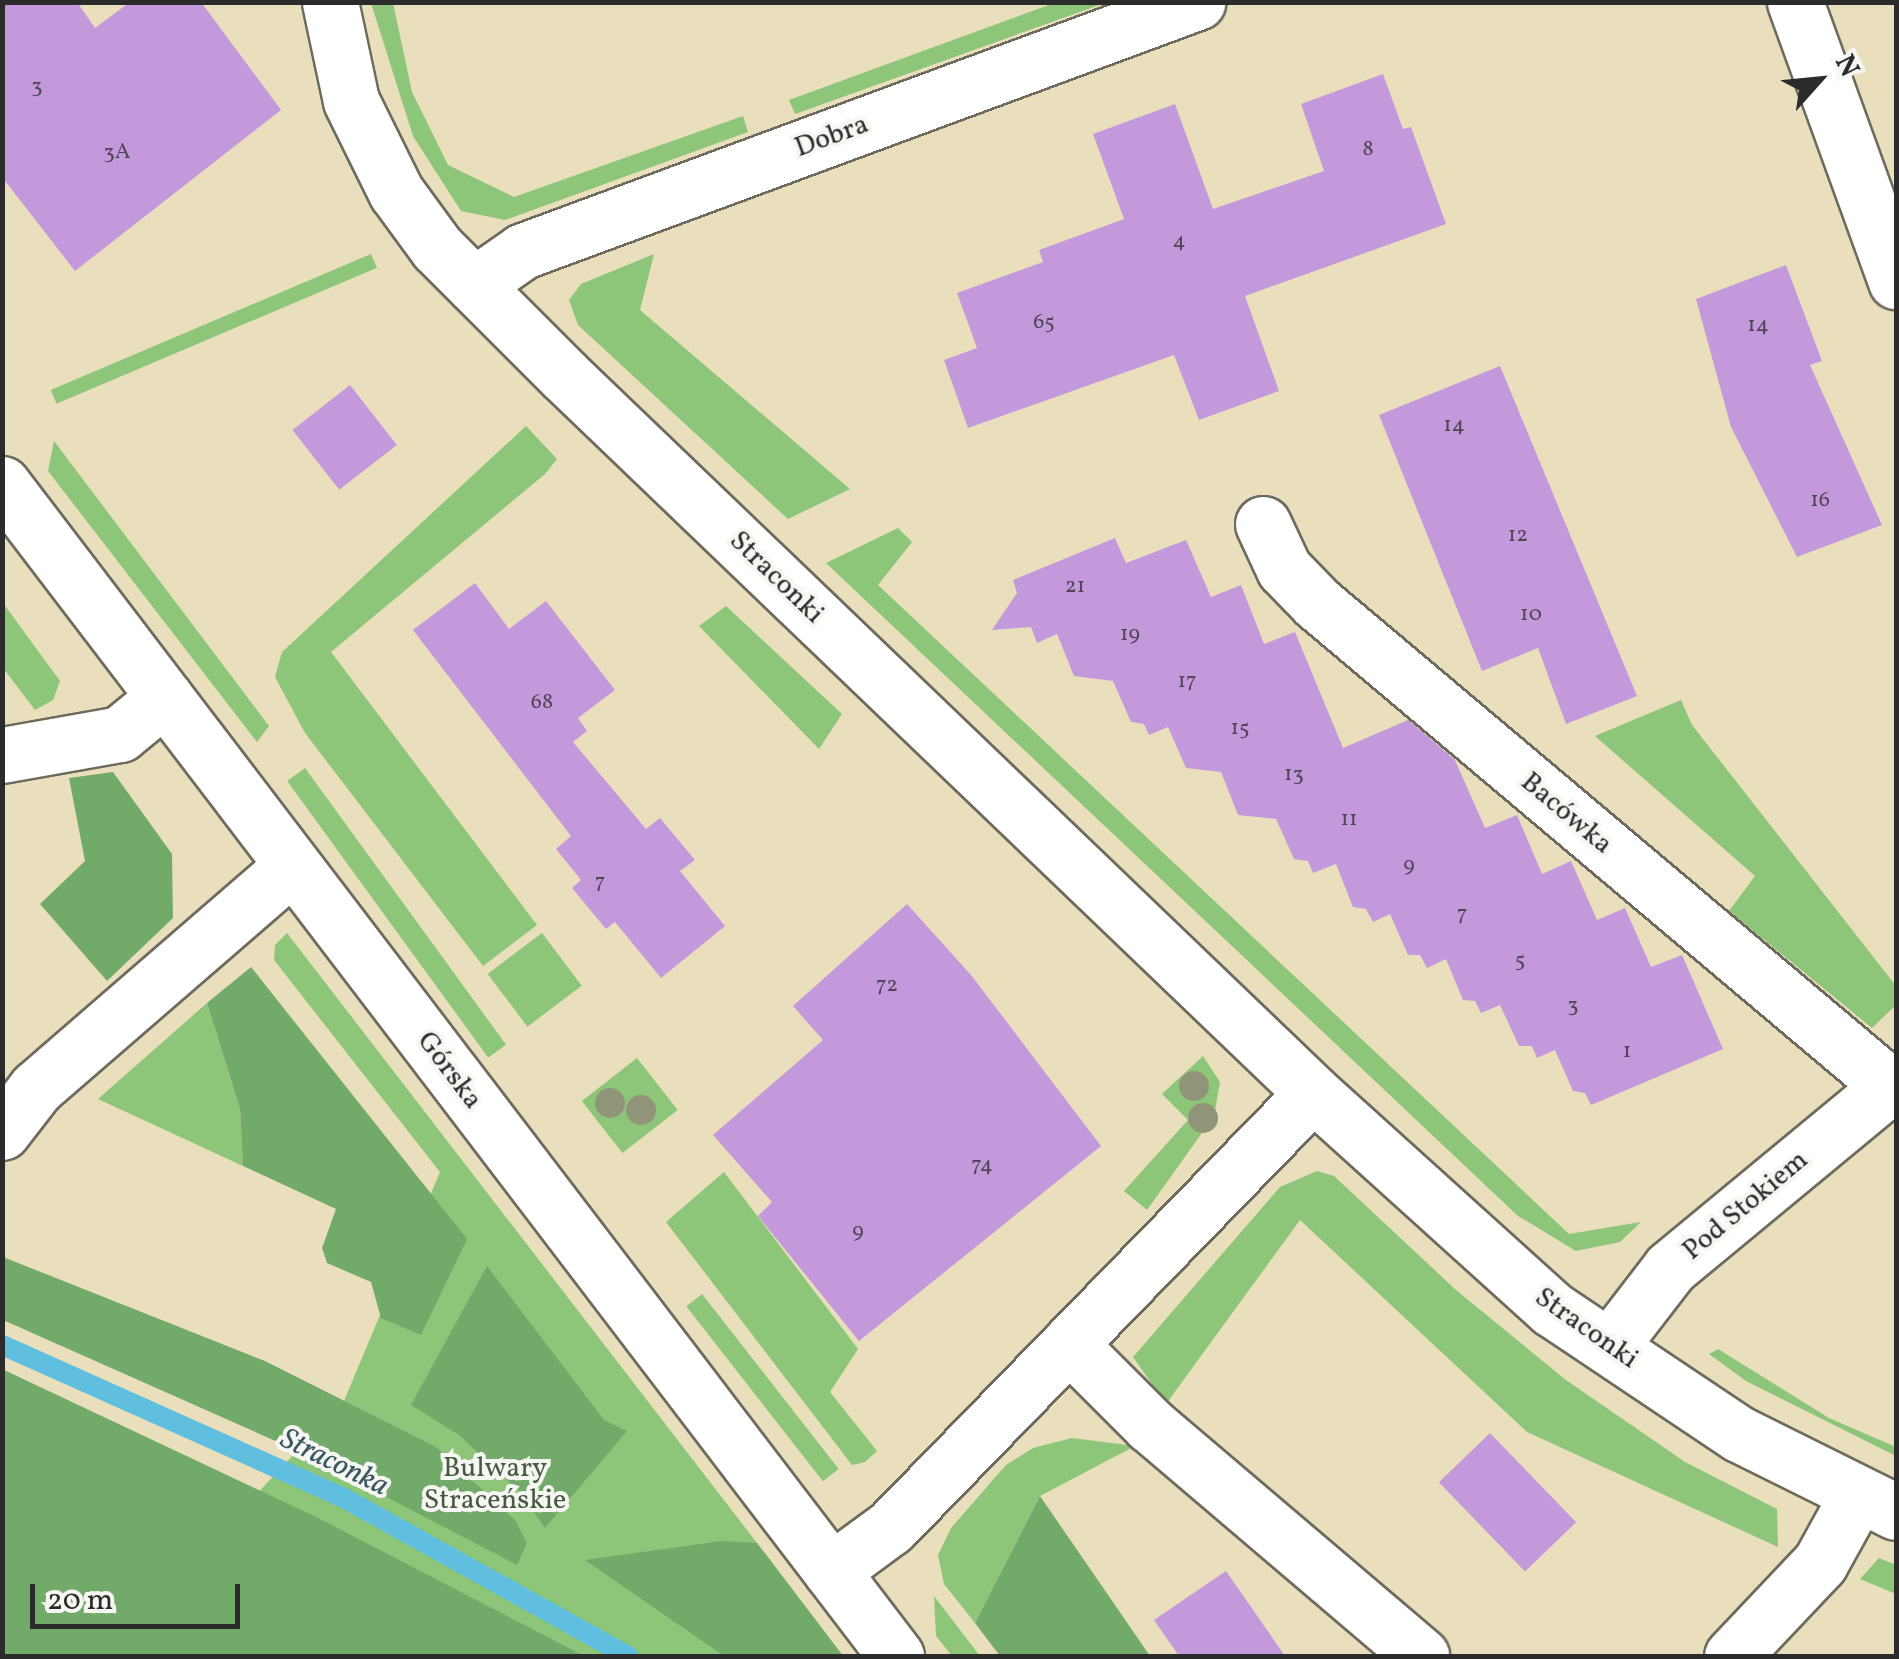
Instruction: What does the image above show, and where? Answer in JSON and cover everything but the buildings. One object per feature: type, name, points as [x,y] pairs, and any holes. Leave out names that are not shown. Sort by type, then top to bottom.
[{"type":"street","name":"Straconki","points":[[330,2],[351,101],[370,145],[436,248],[474,286],[1314,1092],[1552,1309],[1739,1434],[1876,1504]]},
{"type":"street","name":"Dobra","points":[[474,286],[523,251],[1197,2]]},
{"type":"street","points":[[1795,2],[1896,281]]},
{"type":"street","name":"Górska","points":[[2,484],[896,1656]]},
{"type":"street","name":"Bacówka","points":[[1264,524],[1284,569],[1317,604],[1893,1083]]},
{"type":"street","points":[[2,756],[120,734],[165,697]]},
{"type":"street","points":[[2,1132],[36,1088],[292,866]]},
{"type":"street","name":"Pod Stokiem","points":[[1610,1346],[1670,1268],[1893,1083]]},
{"type":"street","points":[[830,1571],[890,1527],[1314,1092]]},
{"type":"street","points":[[1069,1344],[1150,1425],[1421,1656]]},
{"type":"street","points":[[1732,1656],[1876,1504]]},
{"type":"green space","points":[[371,3],[393,3],[412,92],[448,165],[514,197],[743,116],[748,132],[505,220],[461,211],[413,136]]},
{"type":"green space","points":[[1054,3],[1105,3],[795,114],[789,100]]},
{"type":"green space","points":[[371,254],[377,268],[57,404],[51,390]]},
{"type":"green space","points":[[654,254],[640,310],[850,489],[788,519],[578,325],[569,300],[581,284]]},
{"type":"green space","points":[[526,426],[557,459],[545,474],[331,652],[537,925],[483,966],[305,733],[275,677],[282,652]]},
{"type":"green space","points":[[54,441],[269,726],[257,742],[48,471]]},
{"type":"green space","points":[[898,528],[912,542],[878,585],[1569,1234],[1641,1222],[1620,1242],[1576,1251],[1518,1216],[826,563]]},
{"type":"green space","points":[[3,603],[60,681],[53,700],[35,710],[3,668]]},
{"type":"green space","points":[[726,606],[842,714],[819,749],[699,626]]},
{"type":"green space","points":[[1681,700],[1692,725],[1896,986],[1896,1005],[1872,1028],[1729,911],[1755,876],[1595,736]]},
{"type":"green space","points":[[305,768],[506,1045],[488,1058],[287,781]]},
{"type":"green space","points":[[113,772],[172,854],[173,918],[107,981],[40,904],[85,861],[69,778]]},
{"type":"green space","name":"Bulwary Straceńskie","points":[[287,933],[843,1656],[137,1656],[138,1620],[344,1401],[440,1172],[274,960],[275,945]]},
{"type":"green space","points":[[542,933],[582,986],[527,1027],[488,974]]},
{"type":"green space","points":[[251,967],[467,1239],[421,1335],[381,1318],[371,1282],[327,1263],[322,1248],[336,1209],[243,1166],[240,1109],[207,1003]]},
{"type":"green space","points":[[207,1003],[240,1109],[243,1166],[98,1099]]},
{"type":"green space","points":[[1203,1056],[1220,1082],[1214,1116],[1147,1210],[1124,1191],[1188,1120],[1162,1094]]},
{"type":"green space","points":[[637,1058],[678,1110],[622,1153],[582,1101]]},
{"type":"green space","points":[[1317,1171],[1334,1176],[1456,1290],[1566,1380],[1685,1462],[1777,1509],[1778,1547],[1527,1432],[1300,1220],[1166,1404],[1133,1357],[1280,1187]]},
{"type":"green space","points":[[724,1172],[858,1349],[830,1392],[877,1451],[865,1462],[852,1465],[666,1222]]},
{"type":"green space","points":[[3,1257],[265,1361],[436,1447],[515,1520],[527,1543],[517,1565],[298,1451],[3,1320]]},
{"type":"green space","points":[[487,1266],[604,1420],[627,1431],[545,1528],[520,1492],[459,1435],[411,1405]]},
{"type":"green space","points":[[702,1294],[839,1469],[823,1481],[686,1306]]},
{"type":"green space","points":[[1718,1349],[1829,1418],[1896,1447],[1896,1456],[1746,1381],[1709,1354]]},
{"type":"green space","points":[[2,1369],[320,1519],[584,1656],[3,1656]]},
{"type":"green space","points":[[1072,1438],[1135,1446],[1040,1496],[975,1623],[944,1584],[938,1555],[951,1528],[1006,1465],[1033,1448]]},
{"type":"green space","points":[[1040,1496],[1150,1656],[1000,1656],[975,1623]]},
{"type":"green space","points":[[722,1541],[757,1543],[843,1656],[724,1656],[585,1560]]},
{"type":"green space","points":[[1879,1558],[1896,1565],[1896,1594],[1860,1579]]},
{"type":"green space","points":[[934,1596],[980,1656],[952,1656],[936,1636]]},
{"type":"waterway","name":"Straconka","points":[[2,1345],[344,1498],[628,1656]]}]
